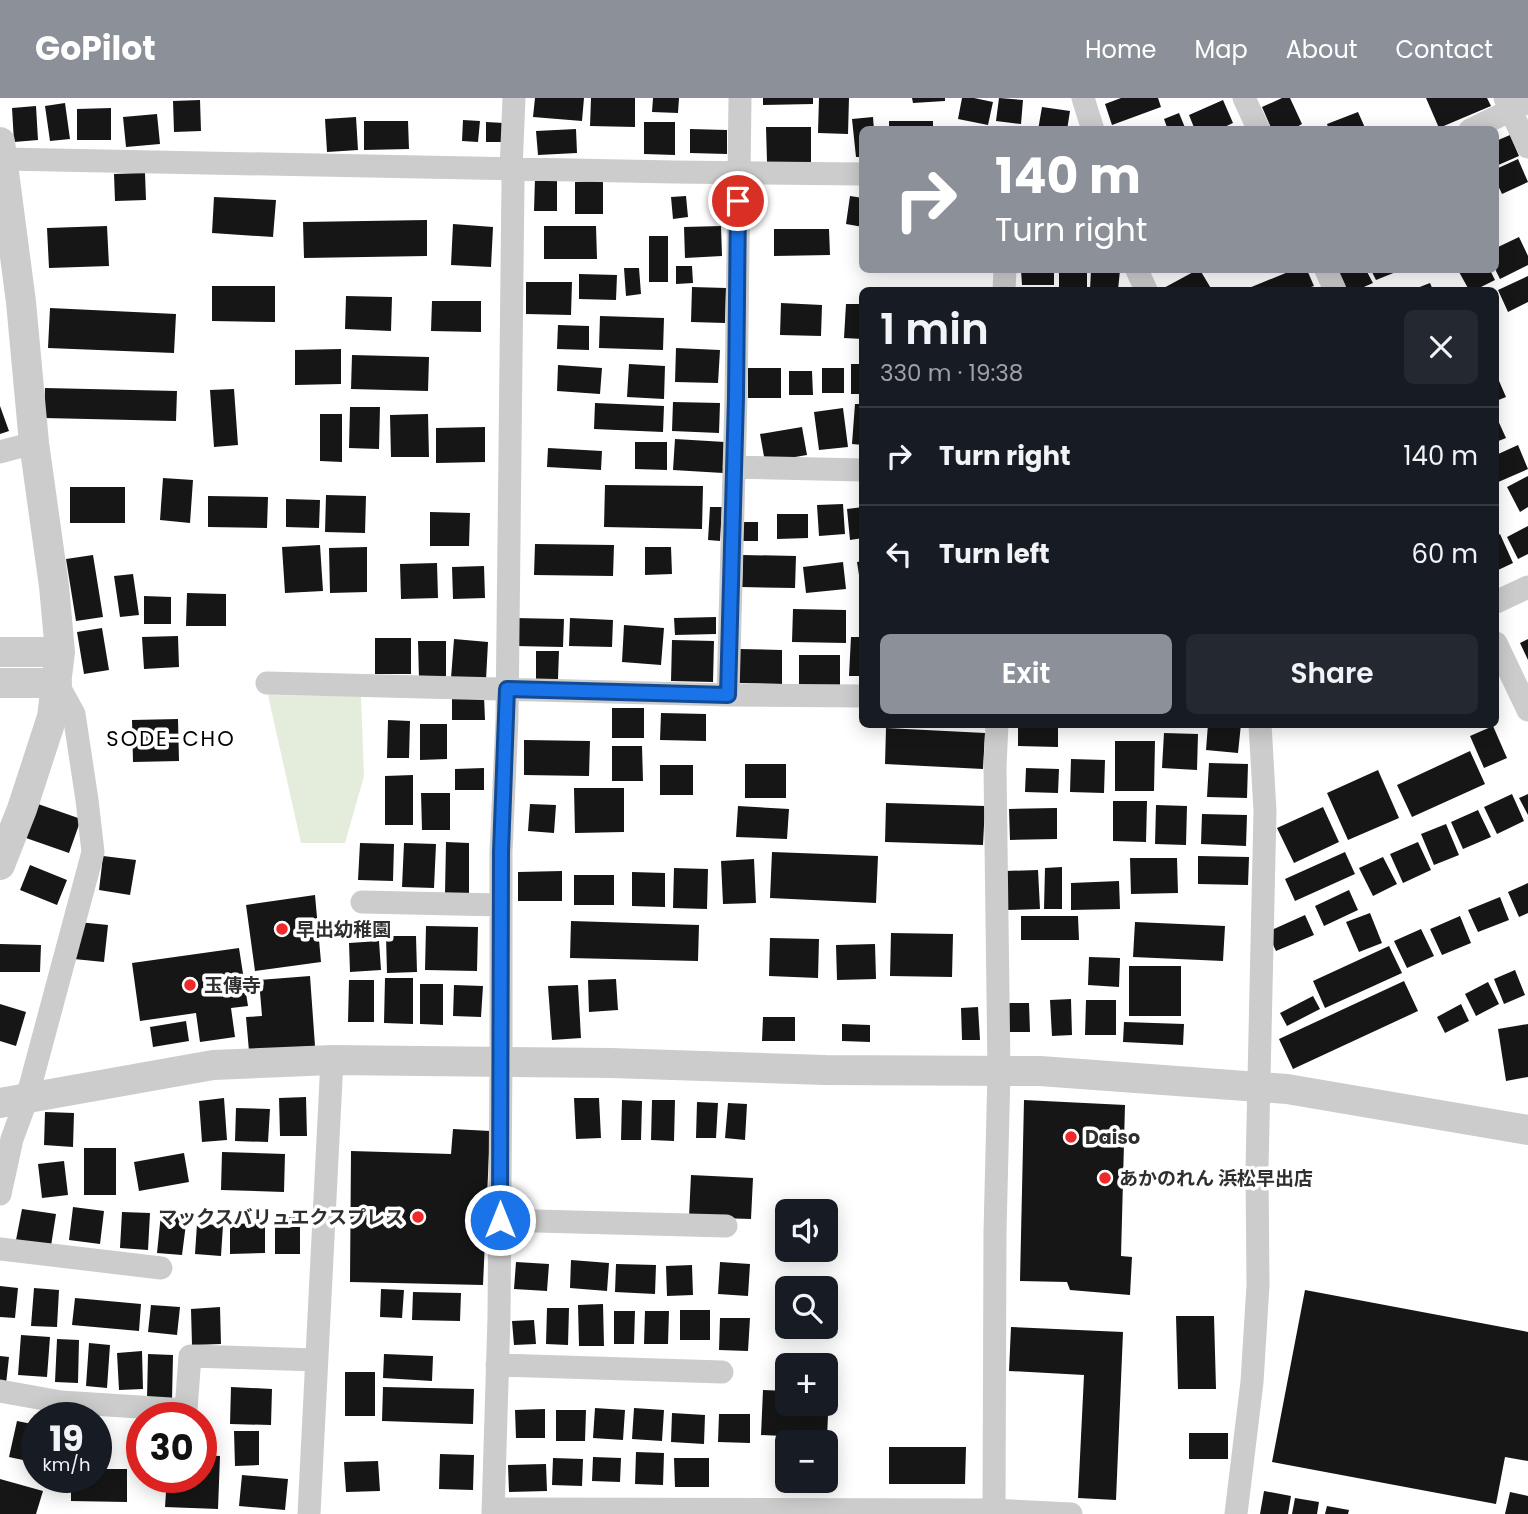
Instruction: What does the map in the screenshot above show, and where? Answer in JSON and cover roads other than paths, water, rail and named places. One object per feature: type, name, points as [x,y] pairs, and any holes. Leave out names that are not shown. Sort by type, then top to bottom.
[{"type":"street","points":[[514,98],[511,169],[507,689],[501,852],[500,1220],[493,1512],[1071,1514]]},
{"type":"street","points":[[728,695],[740,98]]},
{"type":"street","points":[[1083,98],[1092,126]]},
{"type":"street","points":[[1244,98],[1257,126]]},
{"type":"street","points":[[1478,126],[1515,103],[1528,148]]},
{"type":"street","points":[[0,865],[22,809],[52,717],[60,652],[54,586],[34,443],[21,302],[1,156],[511,169],[859,174]]},
{"type":"street","points":[[0,452],[34,443]]},
{"type":"street","points":[[734,467],[859,470]]},
{"type":"street","points":[[1499,601],[1528,587]]},
{"type":"street","points":[[1499,649],[1528,710]]},
{"type":"street","points":[[0,652],[60,652]]},
{"type":"street","points":[[0,683],[57,683]]},
{"type":"street","points":[[0,1194],[12,1139],[14,1100],[93,852],[74,715],[57,683]]},
{"type":"street","points":[[267,683],[728,695],[859,695]]},
{"type":"street","points":[[994,1512],[995,1232],[999,1071],[996,728]]},
{"type":"street","points":[[1236,1514],[1252,1382],[1258,1285],[1257,1168],[1265,811],[1260,728]]},
{"type":"street","points":[[362,902],[501,905]]},
{"type":"street","points":[[14,1100],[213,1065],[332,1059],[611,1063],[825,1070],[1040,1071],[1287,1089],[1528,1130]]},
{"type":"street","points":[[309,1514],[332,1059]]},
{"type":"street","points":[[500,1220],[726,1226]]},
{"type":"street","points":[[0,1249],[161,1268]]},
{"type":"street","points":[[0,1391],[61,1402],[186,1410],[190,1356],[316,1360]]},
{"type":"street","points":[[497,1365],[722,1372]]},
{"type":"place","name":"早出幼稚園","points":[[282,929]]},
{"type":"place","name":"玉傳寺","points":[[190,985]]},
{"type":"place","name":"Daiso","points":[[1071,1137]]},
{"type":"place","name":"あかのれん 浜松早出店","points":[[1105,1178]]},
{"type":"place","name":"マックスバリュエクスプレス","points":[[418,1217]]},
{"type":"district","name":"SODE-CHO","points":[[171,739]]}]
